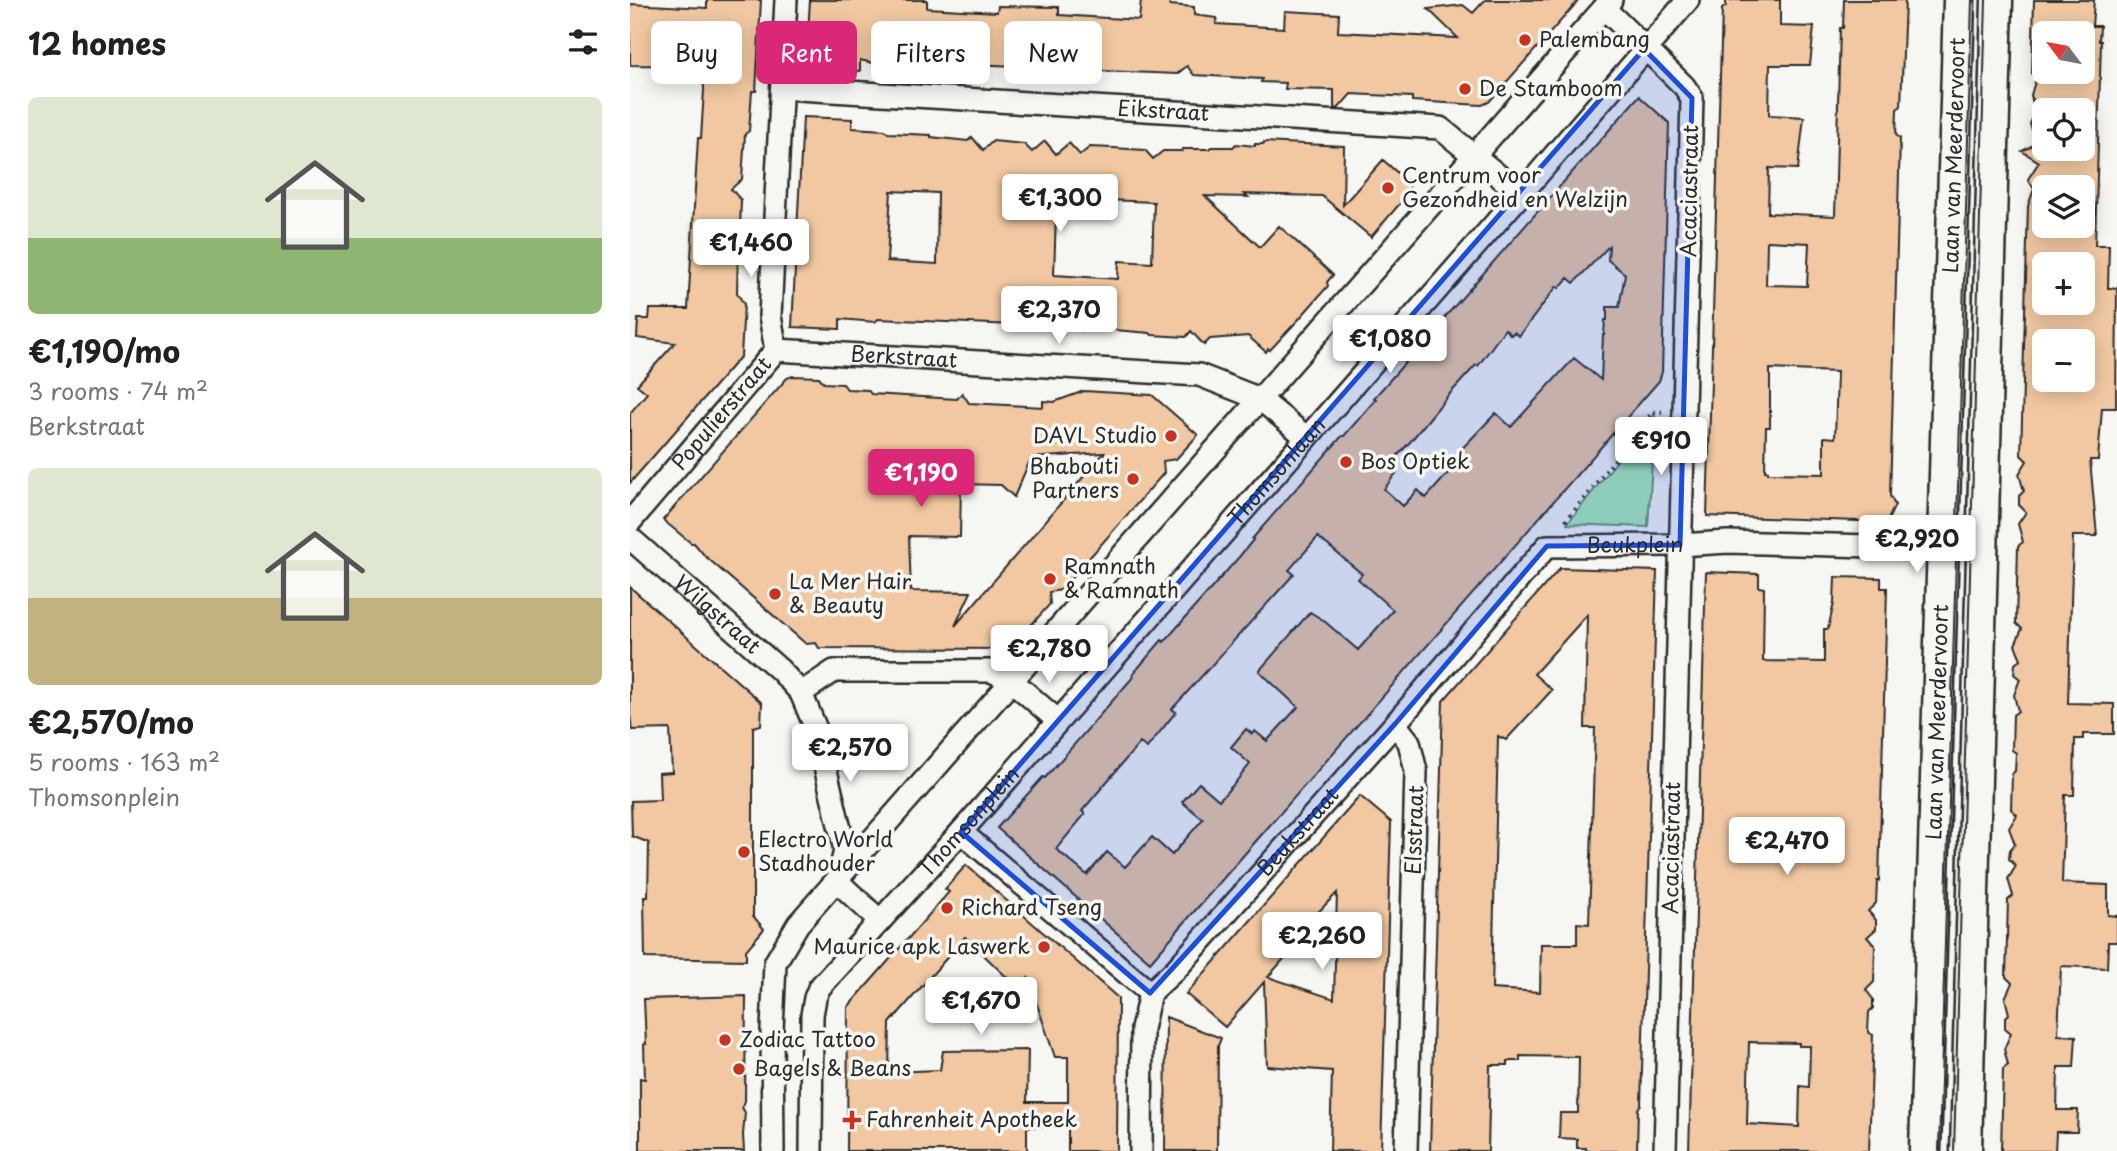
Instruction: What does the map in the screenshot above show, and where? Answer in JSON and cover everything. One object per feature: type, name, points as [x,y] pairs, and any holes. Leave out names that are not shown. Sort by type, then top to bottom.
[{"type":"street","name":"Populierstraat","points":[[630,522],[776,350],[770,316],[786,0]]},
{"type":"street","name":"Thomsonlaan","points":[[1057,720],[1521,194],[1688,0]]},
{"type":"street","name":"Laan van Meerdervoort","points":[[1925,1151],[1959,0]]},
{"type":"street","name":"Laan van Meerdervoort","points":[[1966,1151],[1997,0]]},
{"type":"street","name":"Acaciastraat","points":[[1607,4],[1644,50],[1684,86],[1692,98],[1684,411]]},
{"type":"street","points":[[773,1151],[772,1030],[775,963],[798,924],[1607,4]]},
{"type":"street","name":"Eikstraat","points":[[782,88],[1440,128],[1521,194]]},
{"type":"street","name":"Berkstraat","points":[[776,350],[1199,375],[1260,399],[1307,438]]},
{"type":"street","name":"Beukplein","points":[[1547,546],[1680,545],[1684,411]]},
{"type":"street","name":"Wilgstraat","points":[[630,538],[780,670],[801,693]]},
{"type":"street","points":[[1680,545],[1728,542],[1943,548]]},
{"type":"street","name":"Acaciastraat","points":[[1665,1151],[1680,545]]},
{"type":"street","name":"Beukstraat","points":[[1150,993],[1175,969],[1395,724],[1547,546]]},
{"type":"street","points":[[837,881],[845,850],[816,729],[801,693],[834,671],[992,671],[1012,681],[1057,720]]},
{"type":"street","name":"Thomsonplein","points":[[880,922],[1057,720]]},
{"type":"street","name":"Elsstraat","points":[[1395,724],[1409,742],[1416,771],[1406,1151]]},
{"type":"street","points":[[961,832],[1150,993],[1142,1029],[1141,1151]]},
{"type":"street","points":[[811,1151],[814,998],[819,988],[880,922],[837,881]]},
{"type":"path","name":"Beukplein","points":[[1547,546],[1653,412],[1684,411]]},
{"type":"highlighted area","points":[[1644,49],[1692,98],[1680,545],[1547,546],[1395,724],[1150,993],[961,832]]},
{"type":"green space","points":[[1655,413],[1648,527],[1567,524]]},
{"type":"building","points":[[707,0],[761,0],[760,21],[756,21],[756,91],[752,91],[749,131],[745,134],[742,179],[731,189],[741,200],[740,228],[729,238],[738,249],[737,293],[744,304],[741,356],[630,483],[630,413],[647,393],[637,385],[675,343],[637,338],[638,319],[649,319],[650,309],[688,309],[704,84],[742,84],[742,21],[651,21],[651,65],[630,65],[630,4],[707,8]]},
{"type":"building","points":[[810,0],[927,0],[927,8],[997,12],[998,6],[1059,7],[1059,15],[1139,20],[1141,0],[1170,0],[1170,5],[1194,7],[1194,15],[1217,18],[1216,24],[1284,28],[1285,11],[1339,14],[1338,32],[1458,38],[1428,9],[1463,5],[1473,13],[1485,0],[1579,0],[1489,102],[1482,105],[1412,101],[1412,97],[1351,94],[1338,109],[1334,108],[1334,90],[1285,89],[1286,83],[1261,82],[1262,79],[1194,75],[1187,66],[1177,74],[1102,71],[1102,21],[1004,21],[1004,65],[990,65],[990,21],[871,21],[871,63],[860,60],[860,71],[857,71],[857,21],[809,21]]},
{"type":"building","points":[[1726,0],[1780,0],[1780,26],[1814,27],[1810,65],[1770,65],[1769,115],[1804,117],[1798,169],[1769,168],[1768,213],[1835,216],[1840,28],[1843,28],[1844,0],[1905,0],[1901,106],[1897,109],[1896,135],[1900,138],[1890,496],[1895,505],[1887,522],[1707,516],[1722,9],[1726,6]],"holes":[[[1767,241],[1809,243],[1807,286],[1766,285]],[[1770,369],[1837,372],[1835,438],[1824,437],[1824,474],[1765,471],[1766,427],[1770,427]]]},
{"type":"building","points":[[2034,0],[2094,0],[2092,21],[2033,21]]},
{"type":"building","points":[[2095,26],[2100,26],[2095,245],[2109,245],[2108,288],[2117,288],[2116,408],[2102,408],[2098,460],[2090,460],[2097,536],[2073,536],[2068,703],[2114,704],[2114,734],[2083,734],[2083,739],[2075,739],[2074,795],[2065,795],[2062,883],[2108,885],[2108,915],[2117,916],[2117,942],[2108,942],[2107,968],[2061,966],[2058,1035],[2076,1036],[2074,1067],[2058,1067],[2057,1110],[2078,1110],[2077,1132],[2056,1132],[2055,1151],[2001,1151],[2003,1069],[2008,1065],[2004,1049],[2011,1033],[2005,1028],[2005,1018],[2009,1014],[2005,998],[2012,983],[2006,977],[2008,900],[2013,896],[2008,879],[2016,866],[2009,859],[2010,850],[2015,844],[2009,828],[2017,815],[2011,809],[2012,774],[2015,771],[2016,753],[2012,750],[2013,715],[2018,711],[2014,695],[2020,679],[2014,674],[2015,664],[2021,659],[2015,645],[2022,629],[2016,623],[2018,546],[2023,542],[2018,524],[2026,512],[2019,505],[2019,496],[2024,491],[2019,474],[2027,461],[2021,455],[2028,206],[2032,195],[2032,238],[2095,238],[2095,175],[2032,175],[2032,186],[2028,179],[2037,161],[2095,161],[2095,98],[2032,100],[2034,84],[2095,84]]},
{"type":"building","points":[[1639,96],[1669,123],[1662,372],[1659,381],[1150,962],[997,828],[1043,777],[1045,778],[1162,640],[1164,642],[1239,557],[1376,399],[1374,398]],"holes":[[[1609,246],[1608,260],[1625,274],[1619,307],[1607,307],[1601,380],[1574,358],[1511,427],[1496,413],[1453,458],[1458,462],[1426,498],[1418,490],[1403,506],[1384,489],[1397,472],[1389,465],[1446,398],[1476,365],[1478,366],[1505,329],[1511,335],[1514,332],[1519,336],[1557,286],[1559,288],[1568,278],[1574,283]],[[1318,537],[1362,574],[1358,579],[1393,610],[1358,650],[1310,612],[1259,671],[1298,707],[1267,741],[1255,731],[1252,734],[1246,729],[1231,747],[1250,764],[1234,784],[1219,800],[1199,783],[1182,802],[1203,819],[1172,855],[1152,837],[1125,867],[1107,852],[1087,875],[1056,849],[1085,814],[1082,811],[1126,759],[1140,743],[1147,748],[1176,712],[1172,709],[1294,574],[1289,570]]]},
{"type":"building","points":[[803,117],[852,119],[852,128],[885,130],[888,133],[931,135],[968,141],[972,137],[983,150],[993,141],[1024,144],[1032,152],[1045,141],[1056,154],[1069,143],[1080,155],[1090,147],[1113,148],[1145,150],[1153,159],[1163,151],[1233,147],[1236,144],[1255,146],[1264,142],[1344,146],[1343,205],[1383,160],[1409,183],[1410,192],[1371,237],[1322,196],[1205,196],[1260,247],[1279,226],[1333,275],[1327,282],[1328,286],[1266,352],[1248,336],[1210,339],[1204,345],[1191,331],[1186,337],[1152,335],[1103,329],[1096,320],[1082,331],[1071,319],[1062,327],[840,319],[840,329],[792,327]],"holes":[[[891,191],[938,193],[937,264],[887,261]],[[1107,200],[1154,202],[1152,263],[1119,261],[1118,279],[1054,275],[1056,214],[1106,215]]]},
{"type":"building","points":[[2032,146],[2032,157],[2022,151]]},
{"type":"building","points":[[819,377],[824,383],[843,384],[847,389],[868,390],[871,394],[957,399],[962,393],[969,403],[1043,407],[1043,401],[1054,402],[1084,391],[1152,395],[1198,435],[1176,459],[1163,461],[1164,473],[1061,590],[1049,592],[1050,604],[1010,649],[819,648],[816,643],[806,644],[704,555],[694,543],[663,520],[787,378]],"holes":[[[1104,453],[955,626],[971,592],[911,591],[909,536],[960,537],[961,484],[1001,485],[1014,497],[1031,458]]]},
{"type":"building","points":[[1560,568],[1657,571],[1641,1104],[1638,1109],[1637,1151],[1586,1151],[1586,1148],[1577,1148],[1577,1139],[1559,1138],[1560,1113],[1578,1113],[1579,1057],[1520,1056],[1520,1061],[1508,1061],[1508,1065],[1490,1065],[1488,1151],[1430,1151],[1443,701]],"holes":[[[1587,615],[1585,728],[1595,728],[1589,924],[1577,923],[1577,944],[1541,944],[1540,992],[1492,989],[1498,736],[1506,740],[1552,690],[1534,674]]]},
{"type":"building","points":[[1706,572],[1759,574],[1759,587],[1764,588],[1763,661],[1824,662],[1824,629],[1828,629],[1834,603],[1835,577],[1881,578],[1881,588],[1887,588],[1879,881],[1876,903],[1868,911],[1876,920],[1876,929],[1867,937],[1875,946],[1874,982],[1866,990],[1873,999],[1868,1032],[1873,1035],[1869,1151],[1689,1151]],"holes":[[[1749,1042],[1799,1043],[1799,1046],[1810,1046],[1809,1087],[1800,1086],[1799,1127],[1747,1124]]]},
{"type":"building","points":[[630,587],[762,703],[761,725],[753,727],[753,916],[764,929],[746,950],[746,960],[645,958],[644,897],[648,897],[649,843],[632,836],[631,801],[660,800],[659,773],[672,772],[670,729],[632,730]]},
{"type":"building","points":[[1360,796],[1391,822],[1381,1151],[1330,1151],[1332,1071],[1267,1066],[1264,982],[1225,1027],[1186,994]],"holes":[[[1337,893],[1334,999],[1268,977],[1289,953],[1283,948]]]},
{"type":"building","points":[[966,865],[1118,998],[1117,1151],[1068,1151],[1068,1127],[1027,1127],[1027,1151],[847,1151],[848,1007],[949,892],[945,889]],"holes":[[[965,937],[1019,989],[1028,978],[1055,1057],[1068,1057],[1068,1102],[1027,1102],[1028,1050],[943,1051],[940,1070],[889,1072],[890,1023]]]},
{"type":"building","points":[[746,996],[745,1101],[742,1107],[745,1113],[744,1151],[640,1151],[640,1078],[645,1079],[646,1044],[644,999]]},
{"type":"building","points":[[1166,1017],[1221,1038],[1218,1046],[1217,1151],[1165,1151]]},
{"type":"tram line","points":[[1939,1151],[1972,0]]},
{"type":"tram line","points":[[1954,1151],[1986,0]]},
{"type":"place","name":"Palembang","points":[[1525,40]]},
{"type":"place","name":"De Stamboom","points":[[1465,89]]},
{"type":"place","name":"Centrum voor Gezondheid en Welzijn","points":[[1388,188]]},
{"type":"place","name":"DAVL Studio","points":[[1171,436]]},
{"type":"place","name":"Bos Optiek","points":[[1346,462]]},
{"type":"place","name":"Bhabouti Partners","points":[[1133,479]]},
{"type":"place","name":"Ramnath & Ramnath","points":[[1050,579]]},
{"type":"place","name":"La Mer Hair & Beauty","points":[[775,594]]},
{"type":"place","name":"Electro World Stadhouder","points":[[744,852]]},
{"type":"place","name":"Richard Tseng","points":[[947,908]]},
{"type":"place","name":"Maurice apk Laswerk","points":[[1044,947]]},
{"type":"place","name":"Zodiac Tattoo","points":[[725,1040]]},
{"type":"place","name":"Bagels & Beans","points":[[739,1069]]},
{"type":"place","name":"Fahrenheit Apotheek","points":[[852,1120]]}]
